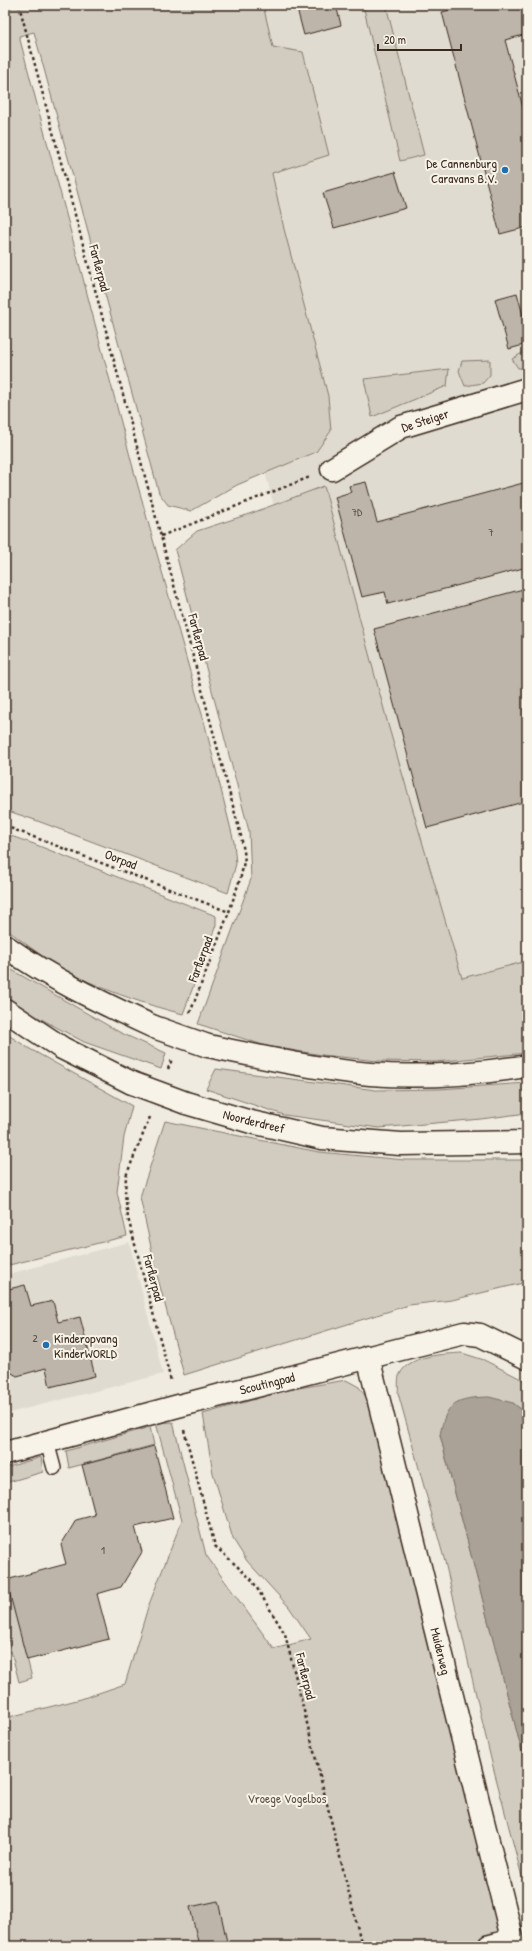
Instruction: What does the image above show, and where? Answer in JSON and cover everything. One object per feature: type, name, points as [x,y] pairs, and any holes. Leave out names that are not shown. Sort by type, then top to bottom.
[{"type":"street","name":"De Steiger","points":[[332,469],[401,427],[527,389]]},
{"type":"street","points":[[5,946],[22,958],[88,996],[154,1027],[208,1046],[328,1069],[370,1074],[422,1076],[527,1066]]},
{"type":"street","name":"Noorderdreef","points":[[5,1010],[62,1048],[132,1083],[186,1103],[251,1122],[322,1138],[401,1144],[527,1142]]},
{"type":"street","name":"Scoutingpad","points":[[5,1453],[178,1406],[464,1333],[480,1335],[527,1358]]},
{"type":"street","name":"Muiderweg","points":[[368,1357],[513,1943]]},
{"type":"street","points":[[490,1946],[513,1943]]},
{"type":"lane","points":[[47,1442],[54,1468]]},
{"type":"path","name":"Farflerpad","points":[[19,5],[241,836],[245,857],[230,912],[188,1017]]},
{"type":"path","points":[[161,536],[332,469]]},
{"type":"path","name":"Oorpad","points":[[5,826],[230,912]]},
{"type":"path","points":[[166,1076],[174,1054]]},
{"type":"path","name":"Farflerpad","points":[[152,1113],[126,1176],[125,1194],[128,1218],[172,1385]]},
{"type":"path","name":"Farflerpad","points":[[185,1433],[215,1546],[252,1580],[285,1634],[362,1946]]},
{"type":"shaded area","points":[[147,5],[527,5],[527,964],[397,993]]},
{"type":"shaded area","points":[[129,1242],[163,1374],[5,1414],[5,1275]]},
{"type":"shaded area","points":[[489,1397],[513,1403],[527,1414],[527,1771],[440,1435],[446,1415],[450,1408],[455,1404],[461,1400]]},
{"type":"green space","points":[[263,5],[273,47],[303,52],[329,155],[272,173],[284,229],[328,396],[331,431],[316,452],[237,485],[191,511],[168,505],[159,493],[34,32],[19,36],[136,479],[205,725],[234,842],[236,864],[228,893],[5,810],[5,6]]},
{"type":"green space","points":[[363,5],[386,5],[424,155],[400,161]]},
{"type":"green space","points":[[527,350],[527,368],[518,368],[512,359]]},
{"type":"green space","points":[[490,360],[490,375],[483,383],[465,386],[459,371],[462,361]]},
{"type":"green space","points":[[449,369],[447,386],[372,417],[364,379]]},
{"type":"green space","points":[[324,486],[389,728],[462,978],[527,961],[527,1053],[435,1062],[378,1061],[322,1055],[266,1046],[198,1024],[251,879],[249,831],[175,550],[197,531],[252,513]]},
{"type":"green space","points":[[5,834],[216,916],[216,925],[183,1014],[128,998],[76,976],[48,960],[5,928]]},
{"type":"green space","points":[[5,966],[121,1033],[166,1053],[161,1069],[84,1042],[28,1012],[5,996]]},
{"type":"green space","points":[[5,1033],[30,1049],[132,1106],[124,1137],[117,1192],[127,1236],[5,1266]]},
{"type":"green space","points":[[216,1069],[376,1090],[439,1089],[527,1083],[527,1113],[481,1119],[379,1128],[284,1115],[206,1089]]},
{"type":"green space","points":[[165,1121],[319,1152],[405,1160],[527,1160],[527,1282],[452,1300],[409,1305],[184,1375],[158,1279],[140,1197]]},
{"type":"green space","points":[[462,1353],[484,1360],[527,1382],[527,1414],[513,1403],[440,1435],[527,1771],[527,1896],[491,1759],[445,1562],[398,1393],[399,1376],[411,1363],[419,1359],[437,1355]]},
{"type":"green space","name":"Vroege Vogelbos","points":[[346,1380],[359,1387],[369,1401],[504,1946],[5,1946],[5,1718],[81,1699],[125,1684],[148,1607],[182,1520],[156,1423],[173,1422],[206,1555],[274,1649],[311,1639],[289,1607],[247,1561],[233,1539],[213,1473],[203,1414],[287,1390]]},
{"type":"green space","points":[[150,1427],[154,1445],[69,1468],[66,1451]]},
{"type":"green space","points":[[41,1457],[43,1472],[5,1483],[5,1468]]},
{"type":"green space","points":[[5,1568],[32,1678],[19,1682],[5,1628]]},
{"type":"building","points":[[296,5],[336,5],[341,25],[304,35]]},
{"type":"building","points":[[470,5],[521,5],[527,28],[527,34],[505,40],[527,119],[527,227],[500,234],[442,12]]},
{"type":"building","points":[[395,172],[406,208],[334,228],[323,193]]},
{"type":"building","points":[[517,293],[527,330],[527,344],[509,349],[495,299]]},
{"type":"building","points":[[366,482],[377,522],[527,482],[527,567],[388,604],[385,592],[362,597],[335,497],[351,492],[349,486]]},
{"type":"building","points":[[527,588],[527,801],[427,828],[374,629]]},
{"type":"building","name":"Kinderopvang KinderWORLD","points":[[25,1285],[31,1306],[53,1301],[58,1322],[80,1317],[95,1376],[50,1387],[46,1368],[17,1376],[5,1369],[5,1290]]},
{"type":"building","points":[[154,1446],[173,1518],[135,1527],[142,1552],[121,1587],[97,1594],[109,1639],[27,1660],[6,1580],[66,1564],[61,1545],[76,1520],[95,1515],[82,1465]]},
{"type":"building","points":[[218,1901],[227,1942],[209,1946],[199,1946],[190,1907]]},
{"type":"place","name":"De Cannenburg Caravans B.V.","points":[[505,170]]},
{"type":"place","name":"Kinderopvang KinderWORLD","points":[[46,1345]]}]
